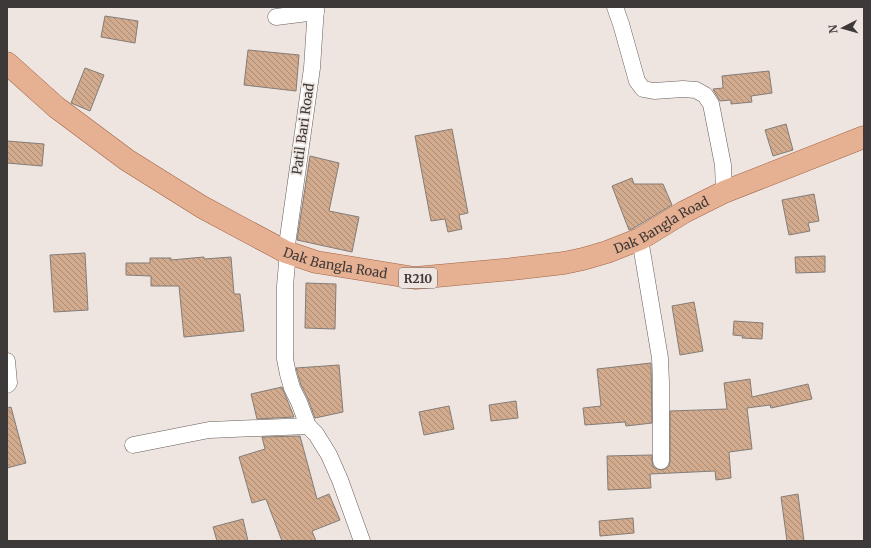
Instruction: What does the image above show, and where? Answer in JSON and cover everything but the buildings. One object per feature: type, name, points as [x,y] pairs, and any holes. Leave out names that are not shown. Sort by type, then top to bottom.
[{"type":"main road","name":"Dak Bangla Road","points":[[7,63],[56,107],[127,160],[202,207],[286,252],[316,262],[415,278],[564,263],[607,252],[640,239],[684,212],[724,192],[864,137]]},
{"type":"street","points":[[615,7],[637,81],[643,89],[654,92],[696,90],[705,95],[711,104],[723,165],[724,192]]},
{"type":"street","points":[[276,17],[316,9]]},
{"type":"street","name":"Patil Bari Road","points":[[316,9],[312,68],[286,252],[285,359],[292,388],[308,426],[316,434],[329,455],[340,480],[362,541]]},
{"type":"street","points":[[640,239],[660,358],[661,461]]},
{"type":"street","points":[[7,361],[9,383],[7,385]]},
{"type":"street","points":[[133,445],[209,430],[308,426]]}]
